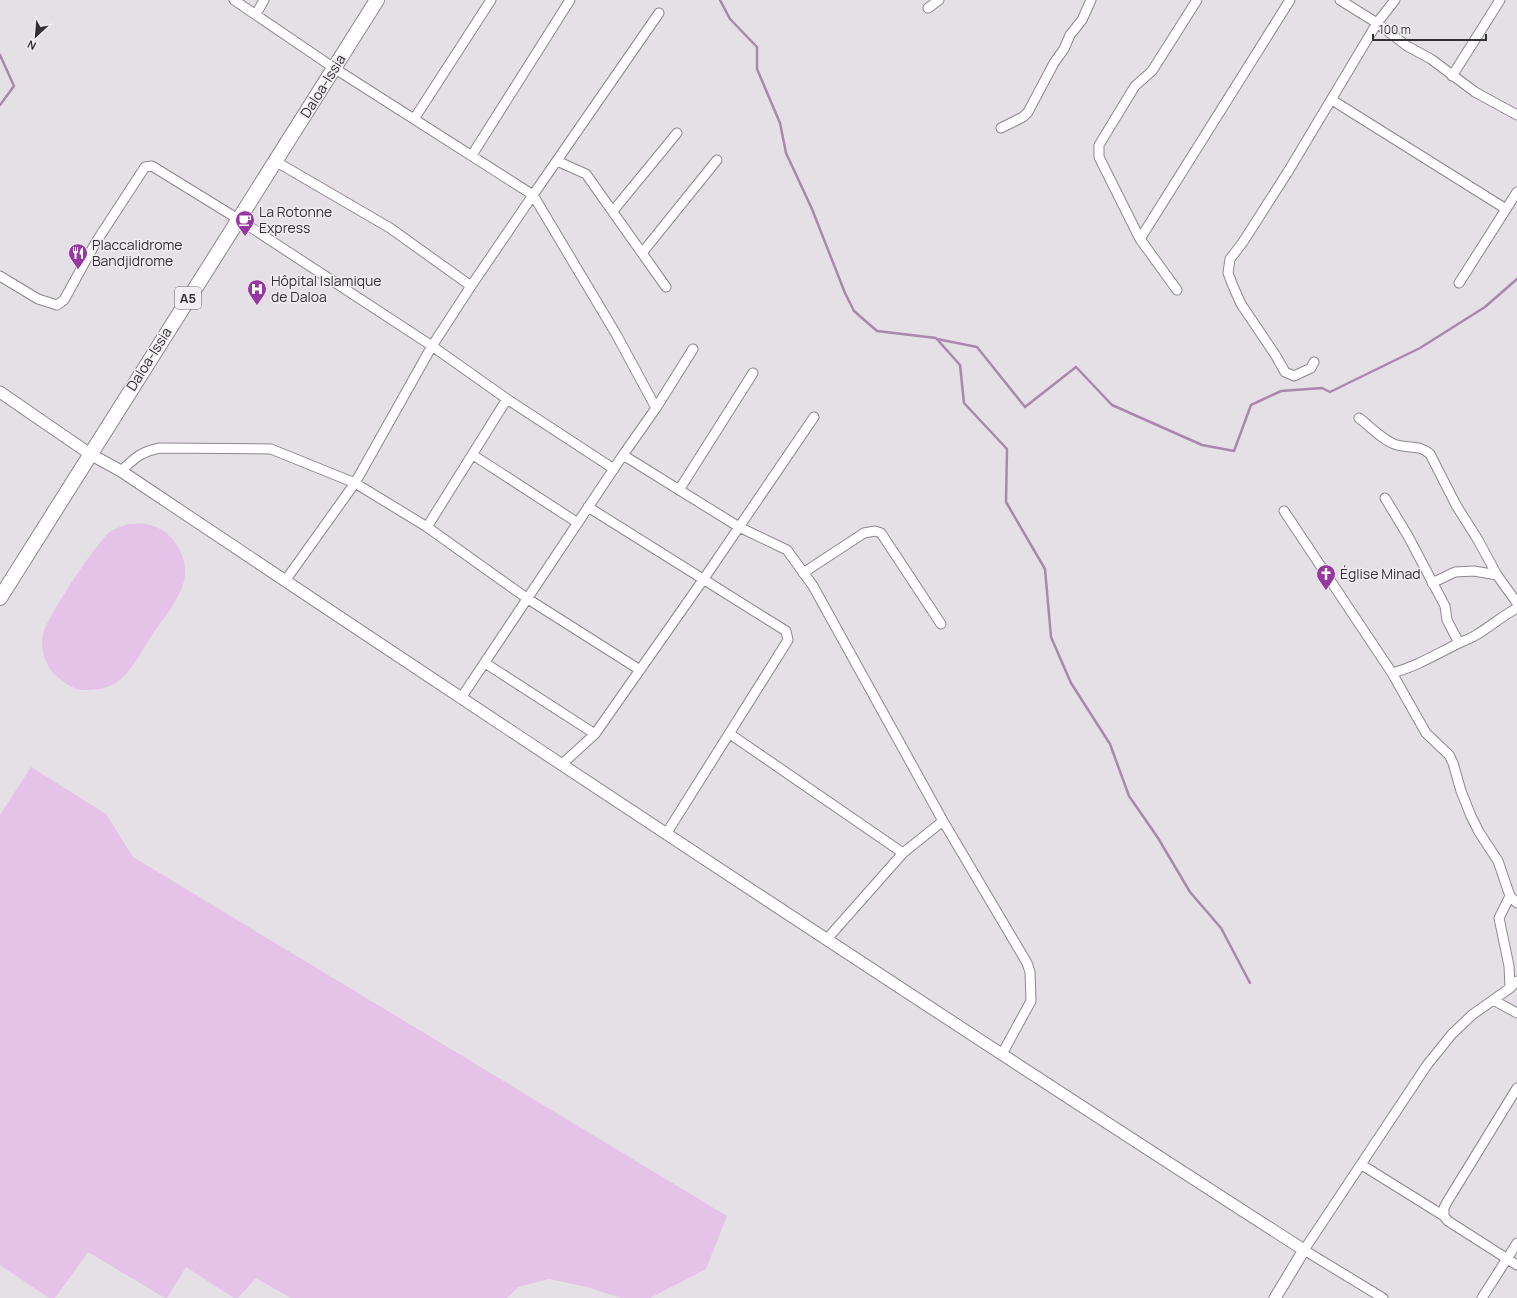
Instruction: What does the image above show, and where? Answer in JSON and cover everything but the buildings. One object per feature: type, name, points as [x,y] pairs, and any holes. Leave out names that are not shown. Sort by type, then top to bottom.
[{"type":"main road","name":"Daloa-Issia","points":[[0,598],[377,0]]},
{"type":"street","points":[[234,0],[334,68],[533,195],[616,334],[656,408]]},
{"type":"street","points":[[256,14],[264,0]]},
{"type":"street","points":[[414,119],[491,0]]},
{"type":"street","points":[[472,155],[570,0]]},
{"type":"street","points":[[928,8],[939,0]]},
{"type":"street","points":[[1001,128],[1023,117],[1028,112],[1054,63],[1064,49],[1070,35],[1082,20],[1091,0]]},
{"type":"street","points":[[1177,290],[1140,239],[1099,157],[1099,145],[1136,86],[1152,71],[1197,0]]},
{"type":"street","points":[[1140,239],[1290,0]]},
{"type":"street","points":[[1340,0],[1377,23],[1407,46],[1431,59],[1452,76],[1476,92],[1517,115]]},
{"type":"street","points":[[1314,362],[1311,368],[1299,375],[1291,376],[1285,372],[1241,304],[1228,273],[1230,259],[1243,242],[1281,183],[1377,23],[1395,0]]},
{"type":"street","points":[[1452,76],[1500,0]]},
{"type":"street","points":[[286,581],[355,482],[432,346],[471,286],[659,13]]},
{"type":"street","points":[[1332,100],[1506,209]]},
{"type":"street","points":[[613,211],[677,133]]},
{"type":"street","points":[[642,253],[717,160]]},
{"type":"street","points":[[275,161],[390,228],[471,286]]},
{"type":"street","points":[[557,161],[586,174],[666,287]]},
{"type":"street","points":[[0,276],[38,299],[57,304],[64,300],[96,242],[145,167],[152,166],[238,219],[432,346],[507,399],[614,469]]},
{"type":"street","points":[[1459,283],[1517,192]]},
{"type":"street","points":[[461,698],[656,408],[692,349]]},
{"type":"street","points":[[679,490],[753,373]]},
{"type":"street","points":[[0,392],[90,454],[121,471],[561,765],[1118,1131],[1304,1250],[1383,1298]]},
{"type":"street","points":[[427,527],[507,399]]},
{"type":"street","points":[[561,765],[596,734],[814,417]]},
{"type":"street","points":[[1359,418],[1385,438],[1397,445],[1418,447],[1430,454],[1456,505],[1478,540],[1497,575],[1517,603]]},
{"type":"street","points":[[121,471],[136,457],[147,450],[160,448],[271,449],[355,482],[427,527],[528,598],[640,670]]},
{"type":"street","points":[[473,455],[578,523]]},
{"type":"street","points":[[623,455],[739,527],[787,550],[813,586],[943,821],[1027,963],[1030,972],[1031,1001],[1002,1054]]},
{"type":"street","points":[[1385,498],[1408,536],[1445,606],[1447,620],[1459,643]]},
{"type":"street","points":[[588,508],[786,631],[788,640],[666,834]]},
{"type":"street","points":[[1284,511],[1392,673],[1426,733],[1445,751],[1453,763],[1461,791],[1471,816],[1479,832],[1498,861],[1510,896],[1517,903]]},
{"type":"street","points":[[803,573],[864,533],[875,531],[881,533],[942,624]]},
{"type":"street","points":[[1432,582],[1455,572],[1474,571],[1497,575]]},
{"type":"street","points":[[1392,673],[1408,669],[1459,643],[1468,640],[1502,616],[1517,608]]},
{"type":"street","points":[[485,663],[596,734]]},
{"type":"street","points":[[730,734],[903,853]]},
{"type":"street","points":[[827,939],[903,853],[943,821]]},
{"type":"street","points":[[1510,896],[1499,918],[1509,966],[1510,988]]},
{"type":"street","points":[[1275,1298],[1304,1250],[1362,1165],[1427,1064],[1462,1025],[1483,1006],[1510,988],[1517,981]]},
{"type":"street","points":[[1493,1000],[1517,1013]]},
{"type":"street","points":[[1444,1216],[1444,1208],[1447,1202],[1517,1088]]},
{"type":"street","points":[[1362,1165],[1444,1216],[1448,1221],[1517,1265]]},
{"type":"street","points":[[1482,1298],[1517,1243]]},
{"type":"shaded area","points":[[128,524],[144,524],[155,527],[171,537],[177,545],[184,562],[185,572],[182,588],[170,610],[135,662],[121,679],[108,687],[100,689],[76,689],[58,678],[48,666],[42,645],[43,634],[53,612],[95,548],[111,531]]},
{"type":"shaded area","points":[[31,767],[106,814],[133,857],[727,1216],[706,1269],[650,1298],[621,1298],[587,1287],[549,1279],[518,1287],[507,1298],[291,1298],[256,1278],[238,1298],[234,1298],[186,1267],[167,1298],[165,1298],[88,1252],[55,1298],[49,1298],[0,1265],[0,815]]},
{"type":"waterway","points":[[720,0],[730,19],[757,47],[757,69],[780,123],[786,153],[812,209],[845,293],[854,311],[877,331],[936,338],[960,365],[964,403],[1007,449],[1006,502],[1045,569],[1051,637],[1071,683],[1110,744],[1129,796],[1158,838],[1190,892],[1221,928],[1250,983]]},
{"type":"waterway","points":[[0,55],[14,86],[0,105]]},
{"type":"waterway","points":[[937,339],[977,347],[1025,407],[1076,367],[1112,405],[1202,445],[1234,451],[1251,405],[1281,391],[1322,388],[1330,392],[1420,348],[1485,307],[1517,279]]},
{"type":"place","name":"La Rotonne Express","points":[[245,237]]},
{"type":"place","name":"Placcalidrome Bandjidrome","points":[[78,270]]},
{"type":"place","name":"Hôpital Islamique de Daloa","points":[[257,306]]},
{"type":"place","name":"Église Minad","points":[[1326,591]]}]
